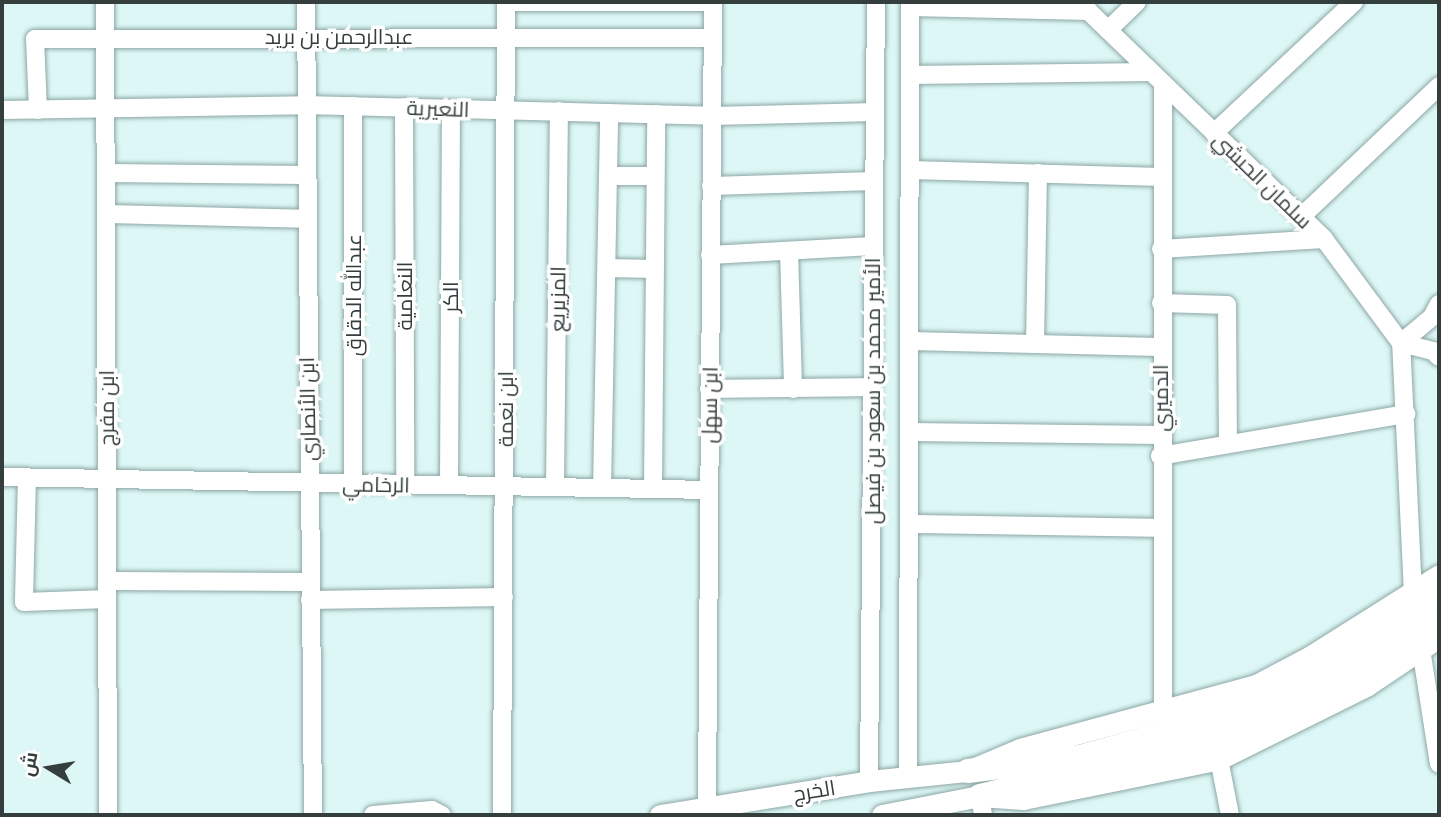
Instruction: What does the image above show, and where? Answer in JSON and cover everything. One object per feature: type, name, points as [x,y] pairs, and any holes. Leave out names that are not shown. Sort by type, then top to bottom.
[{"type":"highway","points":[[981,806],[1324,670],[1400,623],[1439,592]]},
{"type":"highway","points":[[968,771],[1081,765],[1215,741],[1368,665],[1439,621]]},
{"type":"main road","name":"الخرج","points":[[660,815],[869,781],[968,771],[1020,748],[1163,713],[1256,685],[1413,594],[1439,575]]},
{"type":"main road","points":[[882,815],[981,806],[1219,759],[1366,686],[1430,643]]},
{"type":"street","name":"ابن مفرج","points":[[105,2],[108,815]]},
{"type":"street","name":"ابن الأنصاري","points":[[306,2],[305,219],[313,815]]},
{"type":"street","points":[[506,2],[713,2]]},
{"type":"street","name":"ابن نعمة","points":[[502,815],[506,2]]},
{"type":"street","name":"ابن سهل","points":[[707,808],[713,2]]},
{"type":"street","name":"الأمير محمد بن سعود بن فيصل","points":[[869,781],[876,2]]},
{"type":"street","points":[[1108,30],[1137,2]]},
{"type":"street","points":[[1214,133],[1347,4]]},
{"type":"street","points":[[910,5],[1084,6]]},
{"type":"street","name":"الأمير محمد بن سعود بن فيصل","points":[[908,776],[910,5]]},
{"type":"street","name":"سلمان الحبشي","points":[[1084,6],[1324,239],[1401,343]]},
{"type":"street","name":"عبدالرحمن بن بريد","points":[[38,110],[35,39],[506,35],[713,38]]},
{"type":"street","points":[[910,75],[1157,77]]},
{"type":"street","name":"الدميري","points":[[1157,77],[1162,177],[1160,456],[1163,713]]},
{"type":"street","points":[[1301,217],[1439,86]]},
{"type":"street","name":"النعيرية","points":[[2,110],[305,104],[712,116],[875,112]]},
{"type":"street","name":"عبدالله الدقاق","points":[[353,106],[353,483]]},
{"type":"street","name":"النعامية","points":[[404,107],[405,484]]},
{"type":"street","name":"الكر","points":[[449,485],[451,108]]},
{"type":"street","name":"المزيريع","points":[[555,487],[559,111]]},
{"type":"street","points":[[602,488],[609,113]]},
{"type":"street","points":[[653,489],[656,114]]},
{"type":"street","points":[[910,170],[1162,177]]},
{"type":"street","points":[[106,173],[305,175]]},
{"type":"street","points":[[1035,344],[1038,173]]},
{"type":"street","points":[[608,176],[655,176]]},
{"type":"street","points":[[711,186],[874,181]]},
{"type":"street","points":[[106,214],[305,219]]},
{"type":"street","points":[[1161,249],[1324,239]]},
{"type":"street","points":[[710,255],[873,246]]},
{"type":"street","points":[[789,251],[793,389]]},
{"type":"street","points":[[607,268],[655,268]]},
{"type":"street","points":[[1161,303],[1227,305],[1228,443]]},
{"type":"street","points":[[1401,343],[1432,317],[1439,304]]},
{"type":"street","points":[[909,341],[1160,347]]},
{"type":"street","points":[[1401,343],[1433,351],[1439,357]]},
{"type":"street","points":[[1401,343],[1413,594]]},
{"type":"street","points":[[709,389],[872,387]]},
{"type":"street","points":[[1160,456],[1406,414]]},
{"type":"street","points":[[909,432],[1160,435]]},
{"type":"street","name":"الرخامي","points":[[2,477],[708,490]]},
{"type":"street","points":[[27,477],[24,602],[107,590],[310,591],[504,597]]},
{"type":"street","points":[[909,524],[1161,528]]},
{"type":"street","points":[[1430,643],[1439,764]]},
{"type":"street","points":[[1219,759],[1230,815]]},
{"type":"street","points":[[373,815],[432,810],[442,815]]}]
